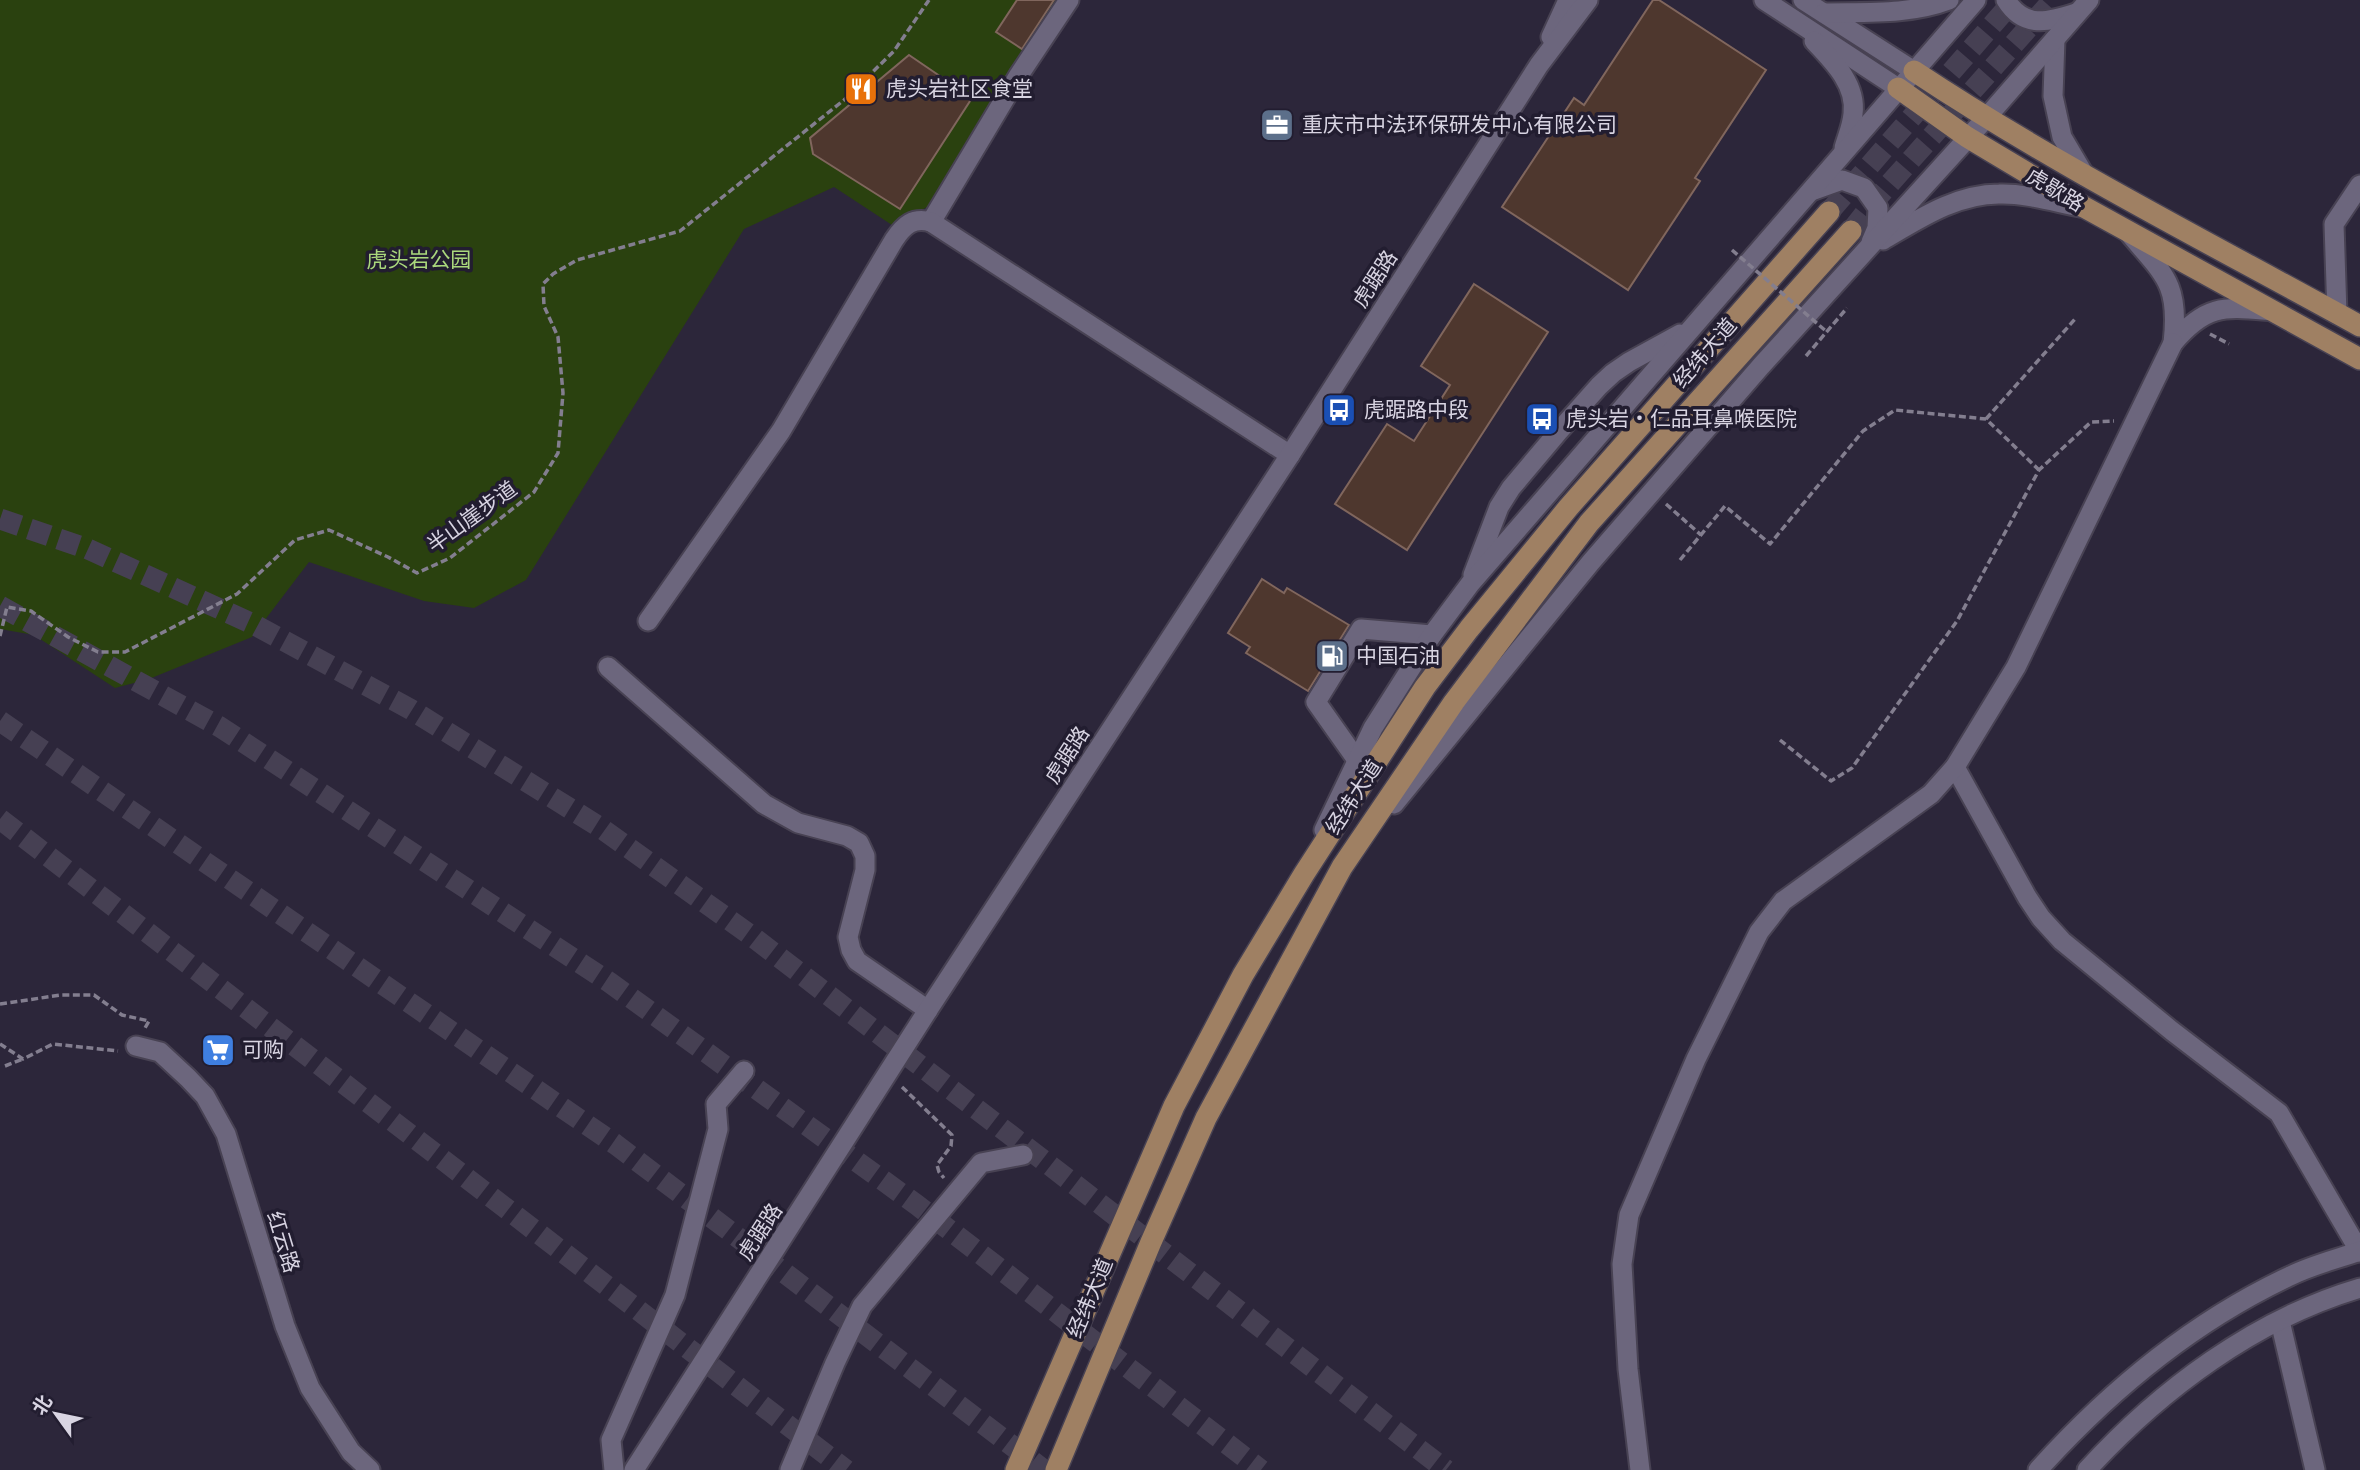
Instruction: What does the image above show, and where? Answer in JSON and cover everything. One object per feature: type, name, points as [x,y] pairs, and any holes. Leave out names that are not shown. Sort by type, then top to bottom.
[{"type":"main road","name":"虎歇路","points":[[1914,71],[1986,118],[2085,176],[2360,326]]},
{"type":"main road","name":"虎歇路","points":[[1898,88],[1967,137],[2084,207],[2360,359]]},
{"type":"main road","name":"经纬大道","points":[[1016,1470],[1174,1106],[1243,975],[1304,874],[1425,687],[1469,629],[1568,508],[1829,212]]},
{"type":"main road","name":"经纬大道","points":[[1056,1470],[1206,1118],[1342,867],[1454,702],[1589,523],[1852,230]]},
{"type":"street","points":[[931,222],[1019,75],[1069,0]]},
{"type":"street","name":"虎歇路","points":[[1764,0],[1898,88]]},
{"type":"street","name":"虎歇路","points":[[1804,0],[1914,71]]},
{"type":"street","points":[[1824,13],[1912,10],[1932,7],[1949,0]]},
{"type":"street","points":[[1304,874],[1357,760],[1385,708],[1470,584],[1976,0]]},
{"type":"street","points":[[2006,0],[2012,10],[2039,22],[2053,20],[2084,6]]},
{"type":"street","name":"虎踞路","points":[[634,1470],[1539,65],[1573,3]]},
{"type":"street","points":[[1342,867],[1591,562],[1761,366],[2084,6]]},
{"type":"street","points":[[1792,17],[1835,63],[1852,93],[1853,113],[1843,153]]},
{"type":"street","points":[[2055,39],[2053,96],[2062,137],[2085,176]]},
{"type":"street","points":[[1813,191],[1842,180],[1864,188],[1878,208],[1878,228],[1867,249]]},
{"type":"street","points":[[2337,314],[2334,224],[2360,185]]},
{"type":"street","points":[[1867,249],[1935,210],[1979,195],[2000,194],[2084,207]]},
{"type":"street","points":[[648,621],[781,431],[902,228],[911,221],[931,222],[1290,454]]},
{"type":"street","points":[[2125,229],[2167,279],[2175,307],[2173,343]]},
{"type":"street","points":[[1640,1470],[1628,1369],[1622,1264],[1629,1215],[1696,1059],[1759,932],[1783,901],[1931,794],[1955,767],[2016,667],[2173,343],[2186,328],[2212,311],[2230,307],[2277,312]]},
{"type":"street","points":[[1470,584],[1499,507],[1511,488],[1575,413],[1613,373],[1690,328]]},
{"type":"street","points":[[1357,760],[1316,702],[1361,629],[1433,635]]},
{"type":"street","points":[[608,667],[764,804],[798,823],[847,836],[859,843],[865,856],[865,870],[848,937],[851,950],[857,961],[928,1010]]},
{"type":"street","points":[[1955,767],[2027,898],[2041,918],[2062,941],[2162,1023],[2279,1113],[2360,1251],[2291,1275],[2212,1318],[2172,1345],[2115,1390],[2038,1470]]},
{"type":"street","name":"红云路","points":[[136,1046],[160,1052],[188,1078],[205,1096],[226,1134],[285,1326],[310,1388],[351,1452],[370,1470]]},
{"type":"street","points":[[614,1470],[611,1440],[676,1295],[718,1129],[716,1104],[744,1071]]},
{"type":"street","points":[[790,1470],[862,1306],[981,1163],[1023,1155]]},
{"type":"street","points":[[2087,1470],[2163,1396],[2224,1351],[2280,1321],[2341,1293],[2360,1288]]},
{"type":"street","points":[[2280,1321],[2315,1470]]},
{"type":"path","name":"半山崖步道","points":[[0,636],[7,607],[31,611],[98,652],[125,652],[237,594],[295,540],[329,530],[388,556],[417,573],[450,558],[534,492],[558,453],[563,393],[558,337],[544,306],[543,284],[553,274],[577,260],[680,231],[844,100],[894,51],[929,0]]},
{"type":"path","points":[[1732,250],[1827,332]]},
{"type":"path","points":[[1806,356],[1847,308]]},
{"type":"path","points":[[1986,419],[2076,318]]},
{"type":"path","points":[[2209,334],[2229,344]]},
{"type":"path","points":[[1680,559],[1726,506],[1770,544],[1863,431],[1895,410],[1986,419],[2039,470]]},
{"type":"path","points":[[1780,740],[1831,781],[1852,768],[1957,621],[2039,470],[2091,422],[2134,421]]},
{"type":"path","points":[[1665,503],[1701,535]]},
{"type":"path","points":[[0,1004],[61,995],[94,995],[122,1015],[149,1020],[136,1046],[122,1051],[53,1044],[5,1066]]},
{"type":"path","points":[[0,1044],[23,1059]]},
{"type":"path","points":[[888,1074],[951,1135],[950,1146],[937,1165],[939,1172],[957,1192]]},
{"type":"green space","name":"虎头岩公园","points":[[0,0],[1059,0],[935,203],[892,225],[834,187],[744,229],[526,580],[474,608],[424,601],[309,562],[252,637],[149,679],[115,688],[34,635],[0,629]]},
{"type":"building","points":[[1017,0],[1054,0],[1022,49],[996,32]]},
{"type":"building","points":[[1653,0],[1659,0],[1766,70],[1695,178],[1700,181],[1628,290],[1502,207],[1574,98],[1584,105]]},
{"type":"building","points":[[909,55],[972,98],[900,209],[813,154],[810,138]]},
{"type":"building","points":[[1474,284],[1548,332],[1407,550],[1335,504],[1387,424],[1414,441],[1450,385],[1421,366]]},
{"type":"building","points":[[1262,579],[1284,593],[1287,588],[1349,625],[1308,691],[1246,653],[1250,647],[1228,633]]},
{"type":"tunnel","points":[[1829,212],[2014,0]]},
{"type":"tunnel","points":[[1851,231],[1877,198],[2053,0]]},
{"type":"tunnel","points":[[0,519],[88,549],[253,624],[410,709],[598,826],[749,934],[1446,1470]]},
{"type":"tunnel","points":[[0,606],[220,727],[609,982],[917,1205],[1261,1470]]},
{"type":"tunnel","points":[[0,721],[615,1144],[1044,1470]]},
{"type":"tunnel","points":[[0,819],[846,1470]]},
{"type":"place","name":"虎头岩社区食堂","points":[[861,89]]},
{"type":"place","name":"重庆市中法环保研发中心有限公司","points":[[1277,125]]},
{"type":"place","name":"虎踞路中段","points":[[1339,410]]},
{"type":"place","name":"虎头岩‧仁品耳鼻喉医院","points":[[1542,419]]},
{"type":"place","name":"中国石油","points":[[1332,656]]},
{"type":"place","name":"可购","points":[[218,1050]]}]
